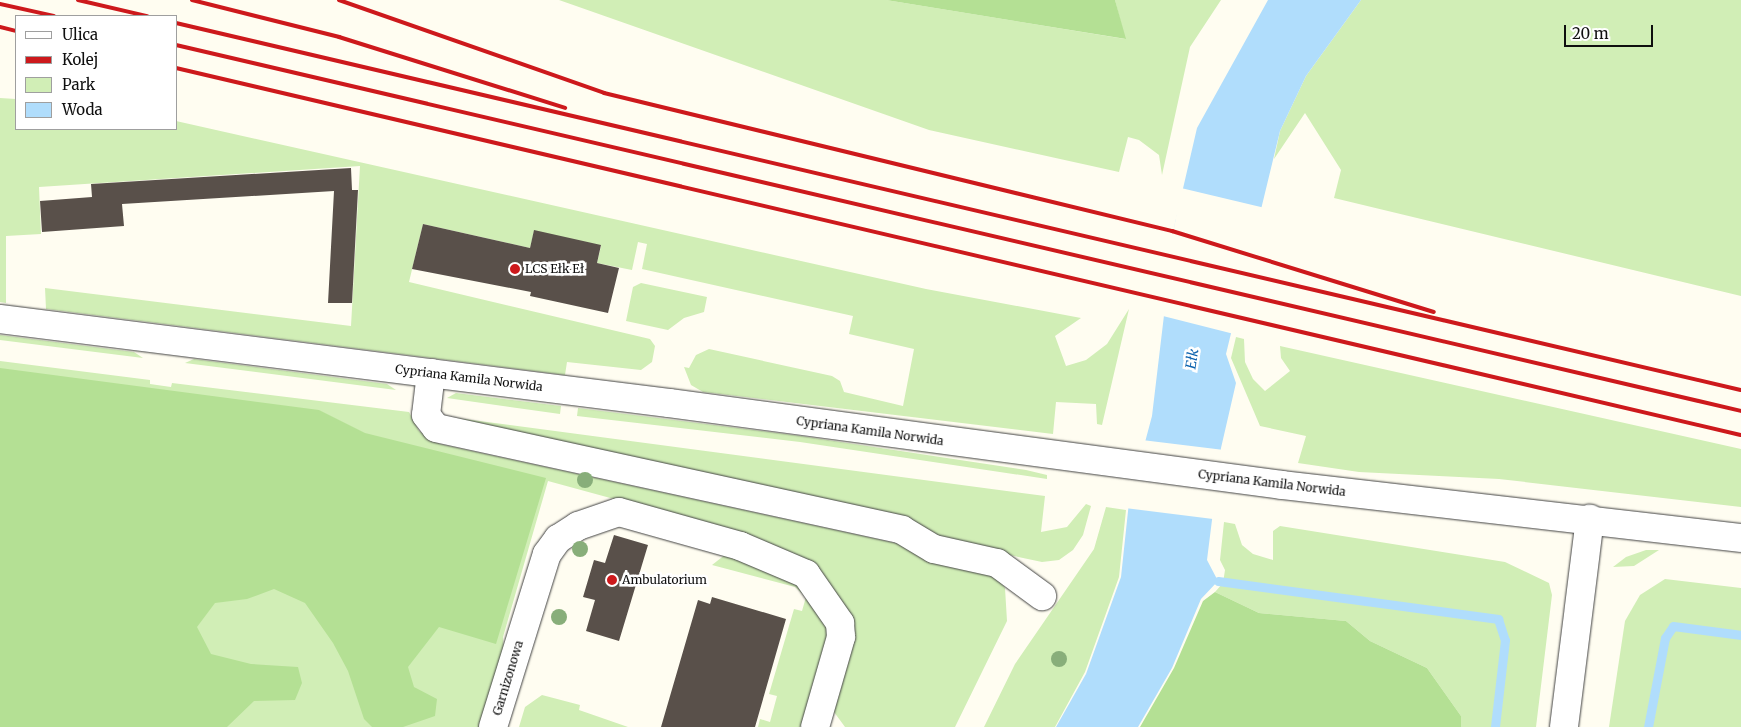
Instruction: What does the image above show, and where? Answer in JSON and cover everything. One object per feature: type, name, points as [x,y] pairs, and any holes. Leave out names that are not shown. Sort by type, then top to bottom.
[{"type":"street","name":"Cypriana Kamila Norwida","points":[[0,319],[431,373],[1051,456],[1282,485],[1590,519],[1741,538]]},
{"type":"street","points":[[431,373],[426,415],[436,428],[902,530],[934,549],[998,563],[1042,596]]},
{"type":"street","name":"Garnizonowa","points":[[493,727],[547,554],[558,538],[578,526],[619,512],[740,546],[806,574],[840,623],[841,636],[815,727]]},
{"type":"street","points":[[1564,727],[1590,519]]},
{"type":"green space","points":[[559,0],[886,0],[1125,39],[1115,0],[1221,0],[1190,47],[1162,175],[1159,155],[1139,140],[1128,137],[1119,172],[929,130]]},
{"type":"green space","points":[[886,0],[1115,0],[1126,39]]},
{"type":"green space","points":[[1361,0],[1741,0],[1741,296],[1334,198],[1341,170],[1305,113],[1274,159],[1280,131],[1306,76]]},
{"type":"green space","points":[[0,98],[15,99],[15,130],[178,130],[178,121],[926,289],[1081,318],[1055,336],[1066,366],[1086,360],[1107,344],[1129,309],[1102,425],[1097,424],[1096,404],[1056,402],[1053,434],[703,392],[691,385],[684,367],[689,368],[696,355],[709,349],[832,376],[840,381],[844,392],[903,406],[914,349],[849,334],[853,316],[642,269],[647,244],[638,242],[632,270],[597,263],[601,246],[534,231],[530,248],[423,224],[409,282],[650,339],[655,346],[652,362],[641,370],[567,362],[565,375],[46,309],[45,288],[351,326],[360,166],[39,187],[41,234],[6,236],[6,303],[0,302]]},
{"type":"green space","points":[[641,283],[707,297],[704,312],[684,318],[668,330],[626,321],[633,287]]},
{"type":"green space","points":[[0,335],[134,352],[143,358],[0,340]]},
{"type":"green space","points":[[1236,337],[1244,339],[1245,362],[1253,379],[1265,391],[1290,371],[1281,358],[1280,346],[1741,449],[1741,507],[1499,479],[1359,472],[1298,463],[1306,436],[1260,426],[1231,358]]},
{"type":"green space","points":[[194,359],[387,384],[396,390],[185,363]]},
{"type":"green space","points":[[0,361],[150,380],[150,384],[171,387],[172,383],[409,412],[419,431],[440,444],[914,547],[976,567],[998,578],[1005,588],[1007,621],[955,727],[845,727],[834,712],[831,591],[636,505],[548,481],[503,637],[504,653],[480,727],[0,727]]},
{"type":"green space","points":[[0,368],[319,410],[365,433],[546,478],[496,644],[439,627],[408,667],[414,687],[437,699],[435,716],[403,727],[372,727],[364,719],[348,671],[333,643],[305,603],[274,589],[247,599],[215,603],[197,627],[211,654],[251,664],[298,667],[302,683],[295,700],[254,701],[227,727],[0,727]]},
{"type":"green space","points":[[456,393],[561,406],[560,414],[447,398]]},
{"type":"green space","points":[[578,408],[801,436],[1026,470],[1047,475],[1047,479],[800,442],[577,416]]},
{"type":"green space","points":[[449,417],[1045,496],[1041,532],[1067,527],[1086,504],[1091,506],[1083,535],[1073,550],[1059,560],[1042,562],[940,540],[900,515]]},
{"type":"green space","points":[[1106,507],[1126,510],[1119,577],[1085,672],[1055,727],[984,727],[1015,664],[1094,549]]},
{"type":"green space","points":[[1224,522],[1235,524],[1242,545],[1253,554],[1273,560],[1273,531],[1280,526],[1505,562],[1549,583],[1552,595],[1536,727],[1461,727],[1461,716],[1427,668],[1370,641],[1346,621],[1259,613],[1215,592],[1223,583],[1225,570],[1220,560]]},
{"type":"green space","points":[[1646,550],[1659,550],[1634,566],[1613,567],[1626,557]]},
{"type":"green space","points":[[726,554],[802,583],[833,635],[806,727],[758,727],[760,719],[770,722],[777,696],[769,694],[794,609],[802,611],[806,597],[795,587],[712,565]]},
{"type":"green space","points":[[1665,579],[1741,588],[1741,727],[1609,727],[1625,621],[1640,595]]},
{"type":"green space","points":[[1215,592],[1259,613],[1346,621],[1370,641],[1427,668],[1461,716],[1461,727],[1140,727],[1174,668],[1203,601]]},
{"type":"green space","points":[[542,695],[580,705],[579,710],[628,727],[519,727],[525,707]]},
{"type":"water","name":"Ełk","points":[[1268,0],[1361,0],[1306,76],[1280,131],[1226,354],[1236,383],[1221,448],[1207,560],[1218,581],[1201,599],[1172,668],[1138,727],[1056,727],[1086,674],[1121,577],[1129,502],[1152,416],[1175,223],[1197,128]]},
{"type":"pier","points":[[1181,188],[1265,208],[1234,334],[1159,315]]},
{"type":"pier","points":[[1142,440],[1224,450],[1213,519],[1125,508]]},
{"type":"building","points":[[351,168],[352,190],[358,190],[352,303],[328,303],[334,191],[122,204],[124,226],[42,232],[40,201],[92,197],[91,184]]},
{"type":"building","name":"LCS Ełk Eł","points":[[423,224],[530,248],[534,230],[601,245],[597,263],[619,268],[608,313],[530,296],[531,292],[412,269]]},
{"type":"building","name":"Ambulatorium","points":[[614,535],[648,545],[619,641],[586,631],[595,600],[583,597],[594,560],[605,563]]},
{"type":"building","points":[[712,597],[786,619],[755,727],[661,727],[698,600],[710,604]]},
{"type":"waterway","points":[[1218,581],[1498,619],[1505,640],[1495,727]]},
{"type":"waterway","points":[[1648,727],[1665,638],[1673,626],[1741,635]]},
{"type":"railway","points":[[78,0],[143,15]]},
{"type":"railway","points":[[192,0],[339,37],[565,108]]},
{"type":"railway","points":[[339,0],[604,93],[1172,231],[1434,312]]},
{"type":"railway","points":[[0,4],[50,15]]},
{"type":"railway","points":[[178,23],[1741,390]]},
{"type":"railway","points":[[0,27],[15,31]]},
{"type":"railway","points":[[178,45],[1741,411]]},
{"type":"railway","points":[[178,68],[1741,435]]},
{"type":"place","name":"LCS Ełk Eł","points":[[515,269]]},
{"type":"place","name":"Ambulatorium","points":[[612,580]]}]
